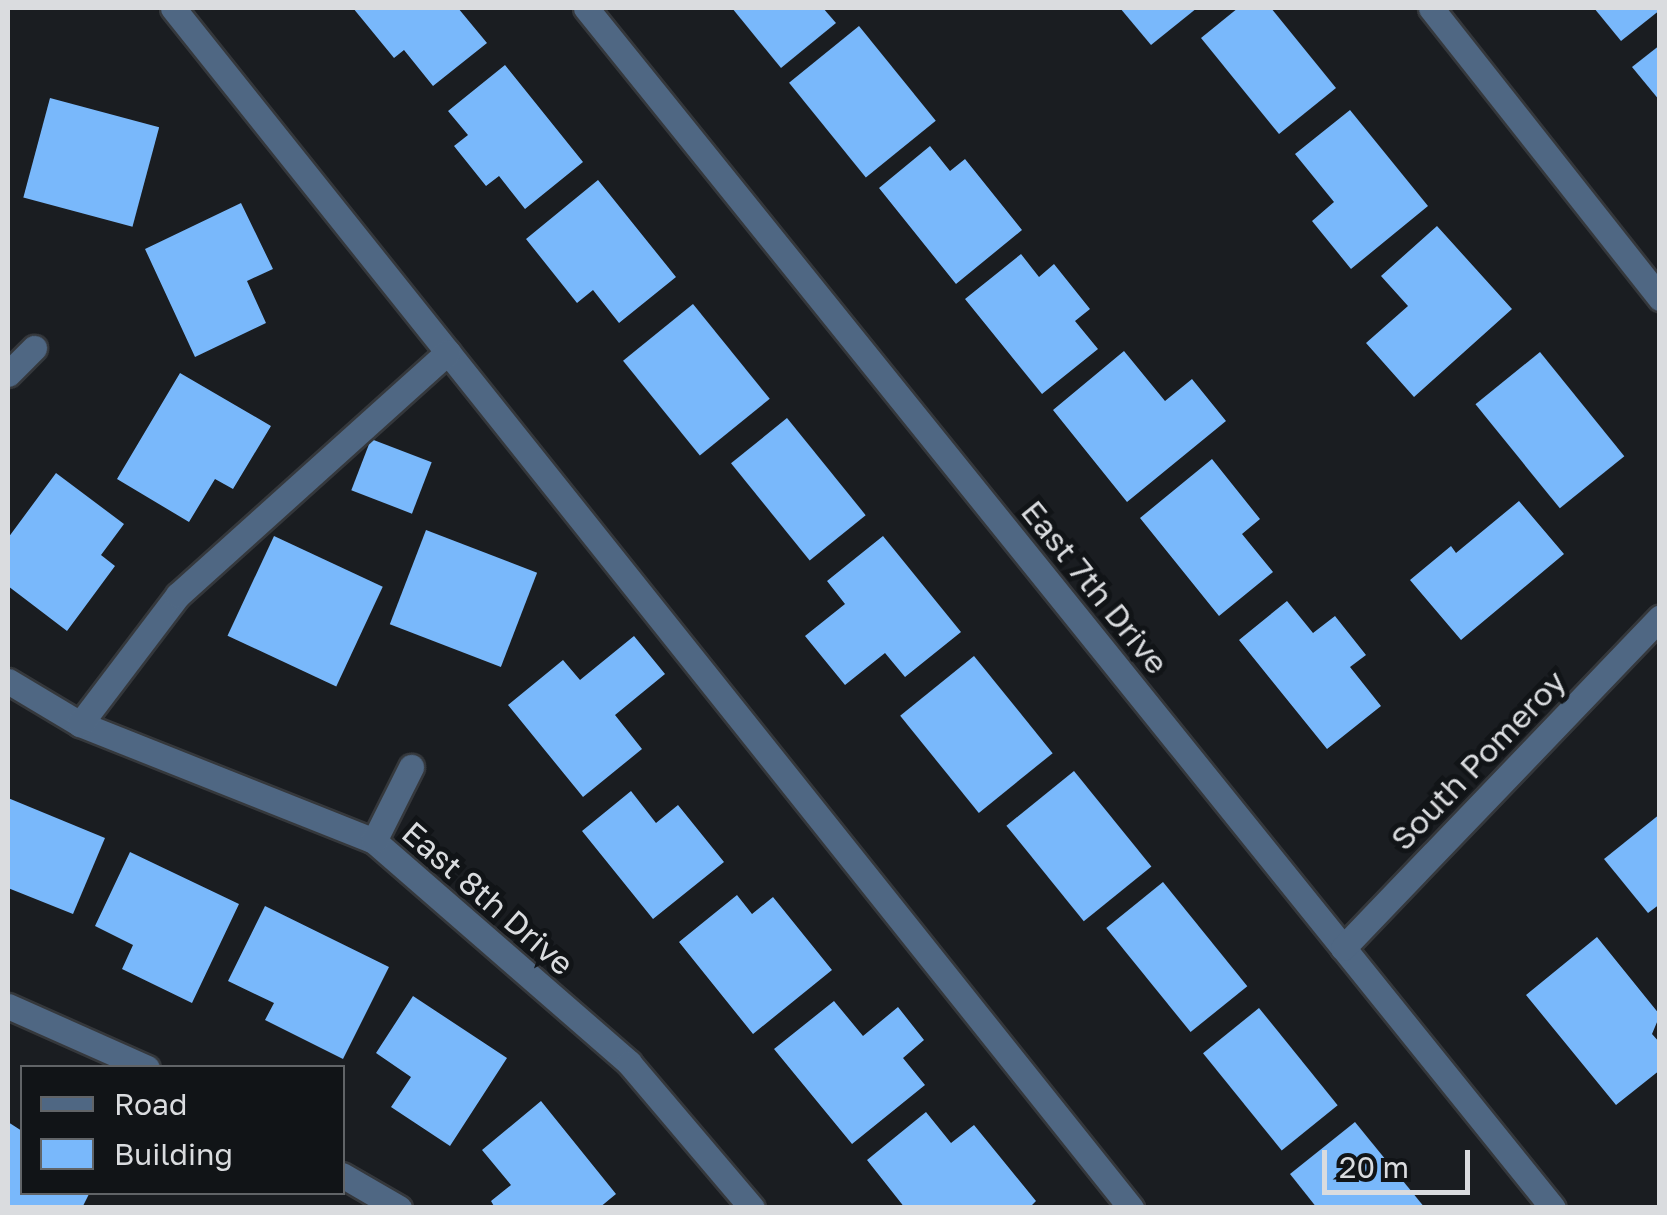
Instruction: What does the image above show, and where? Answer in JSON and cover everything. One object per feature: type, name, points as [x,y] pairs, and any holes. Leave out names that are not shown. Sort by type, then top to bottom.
[{"type":"street","points":[[173,8],[1130,1208]]},
{"type":"street","name":"East 7th Drive","points":[[586,8],[1553,1208]]},
{"type":"street","points":[[1431,8],[1660,298]]},
{"type":"street","points":[[8,374],[34,348]]},
{"type":"street","points":[[80,724],[178,596],[448,352]]},
{"type":"street","name":"South Pomeroy","points":[[1343,948],[1660,618]]},
{"type":"street","name":"East 8th Drive","points":[[8,681],[80,724],[374,840],[628,1063],[752,1208]]},
{"type":"street","points":[[374,840],[411,766]]},
{"type":"street","points":[[8,1006],[140,1065]]},
{"type":"street","points":[[345,1177],[399,1208]]},
{"type":"building","points":[[353,8],[458,8],[487,43],[433,86],[404,50],[394,58]]},
{"type":"building","points":[[732,8],[823,8],[836,23],[781,68]]},
{"type":"building","points":[[1120,8],[1197,8],[1151,45]]},
{"type":"building","points":[[1238,8],[1271,8],[1336,88],[1279,134],[1201,38]]},
{"type":"building","points":[[1594,8],[1660,8],[1660,10],[1621,41]]},
{"type":"building","points":[[859,26],[936,121],[866,177],[789,83]]},
{"type":"building","points":[[1660,45],[1660,101],[1632,67]]},
{"type":"building","points":[[505,65],[583,162],[525,209],[499,176],[486,186],[454,146],[468,135],[448,111]]},
{"type":"building","points":[[50,98],[159,127],[132,227],[23,197]]},
{"type":"building","points":[[1350,110],[1428,206],[1351,269],[1312,221],[1334,202],[1295,154]]},
{"type":"building","points":[[930,146],[950,171],[965,159],[1022,230],[956,284],[879,188]]},
{"type":"building","points":[[598,180],[676,277],[619,323],[593,290],[577,303],[526,239]]},
{"type":"building","points":[[241,203],[273,269],[247,281],[266,323],[195,357],[145,249]]},
{"type":"building","points":[[1437,226],[1512,309],[1414,397],[1366,343],[1408,306],[1381,276]]},
{"type":"building","points":[[1021,254],[1039,277],[1054,264],[1090,309],[1075,321],[1098,349],[1042,394],[965,299]]},
{"type":"building","points":[[693,304],[770,399],[700,455],[623,361]]},
{"type":"building","points":[[1124,351],[1165,401],[1192,379],[1226,421],[1127,502],[1053,410]]},
{"type":"building","points":[[1540,352],[1624,456],[1560,508],[1475,404]]},
{"type":"building","points":[[180,373],[271,426],[233,489],[215,479],[189,522],[117,479]]},
{"type":"building","points":[[787,418],[866,515],[810,560],[731,463]]},
{"type":"building","points":[[371,439],[432,462],[412,514],[351,490]]},
{"type":"building","points":[[1212,459],[1260,519],[1242,534],[1273,572],[1219,616],[1140,518]]},
{"type":"building","points":[[56,473],[124,524],[101,555],[115,566],[67,631],[8,586],[8,538]]},
{"type":"building","points":[[1519,501],[1564,554],[1461,640],[1410,580],[1451,546],[1456,553]]},
{"type":"building","points":[[426,530],[537,573],[501,667],[390,624]]},
{"type":"building","points":[[274,536],[383,587],[336,686],[228,636]]},
{"type":"building","points":[[883,536],[961,632],[905,677],[885,653],[845,685],[805,636],[845,604],[827,581]]},
{"type":"building","points":[[1287,601],[1313,633],[1335,616],[1366,655],[1350,667],[1381,706],[1327,749],[1239,640]]},
{"type":"building","points":[[634,636],[665,674],[615,715],[642,749],[583,797],[508,705],[563,660],[580,680]]},
{"type":"building","points":[[974,656],[1053,753],[979,813],[900,716]]},
{"type":"building","points":[[1074,771],[1151,867],[1084,921],[1006,826]]},
{"type":"building","points":[[631,791],[656,823],[678,805],[724,862],[653,919],[582,831]]},
{"type":"building","points":[[8,798],[105,838],[73,914],[8,888]]},
{"type":"building","points":[[1660,814],[1660,904],[1648,913],[1604,859]]},
{"type":"building","points":[[130,852],[239,904],[192,1003],[122,969],[133,945],[95,926]]},
{"type":"building","points":[[1163,882],[1247,986],[1191,1032],[1106,928]]},
{"type":"building","points":[[737,895],[752,914],[773,897],[832,970],[753,1034],[679,942]]},
{"type":"building","points":[[265,906],[389,967],[343,1059],[265,1020],[274,1003],[228,981]]},
{"type":"building","points":[[1597,937],[1660,1015],[1652,1034],[1660,1043],[1660,1070],[1616,1105],[1526,995]]},
{"type":"building","points":[[413,996],[507,1058],[450,1146],[391,1107],[411,1077],[376,1053]]},
{"type":"building","points":[[834,1001],[863,1036],[898,1007],[924,1040],[903,1058],[925,1085],[852,1144],[774,1049]]},
{"type":"building","points":[[1259,1008],[1338,1105],[1282,1150],[1203,1053]]},
{"type":"building","points":[[541,1101],[616,1194],[599,1208],[495,1208],[491,1201],[511,1185],[482,1150]]},
{"type":"building","points":[[926,1112],[951,1143],[974,1125],[1036,1201],[1029,1208],[905,1208],[867,1160]]},
{"type":"building","points":[[8,1122],[20,1130],[20,1195],[88,1195],[82,1208],[8,1208]]},
{"type":"building","points":[[1355,1122],[1425,1208],[1317,1208],[1290,1174]]}]
